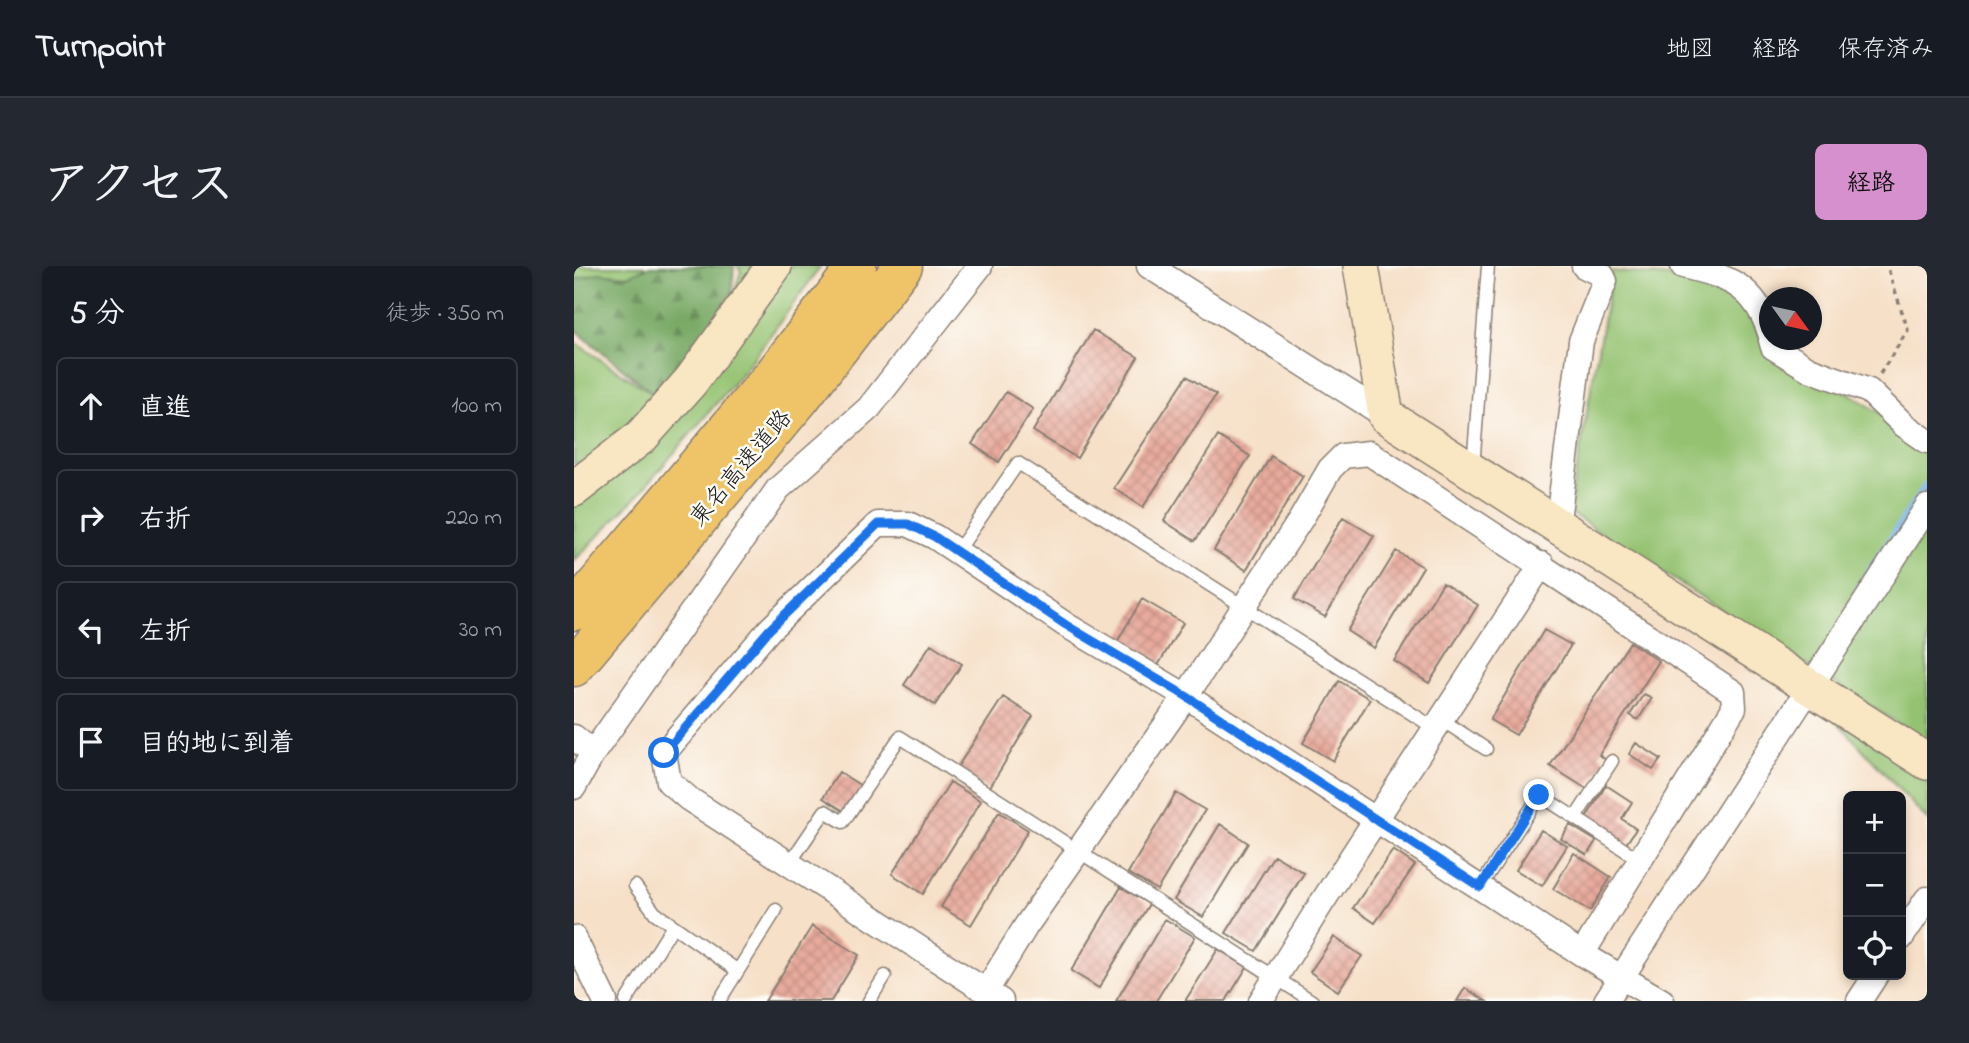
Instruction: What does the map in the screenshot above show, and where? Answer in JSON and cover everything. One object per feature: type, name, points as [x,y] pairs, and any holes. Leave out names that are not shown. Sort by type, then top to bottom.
[{"type":"highway","name":"東名高速道路","points":[[574,611],[773,375],[857,266]]},
{"type":"highway","name":"東名高速道路","points":[[574,667],[793,408],[903,266]]},
{"type":"street","points":[[577,482],[641,437],[691,381],[774,266]]},
{"type":"street","points":[[574,787],[584,746],[778,489],[869,408],[980,266]]},
{"type":"street","points":[[1149,266],[1927,762]]},
{"type":"street","points":[[1360,266],[1386,416]]},
{"type":"street","points":[[1557,528],[1581,341],[1605,281],[1602,275],[1584,266]]},
{"type":"street","points":[[1683,266],[1726,276],[1750,294],[1759,306]]},
{"type":"street","points":[[1778,350],[1809,369],[1869,391],[1904,425],[1927,441]]},
{"type":"street","points":[[1581,954],[1734,708],[1732,692],[1542,564],[1368,453],[1343,456],[1330,469],[1186,696],[1078,851],[993,996],[689,799],[669,782],[664,753],[769,630],[878,524],[908,524],[957,552],[1066,625],[1186,696],[1581,954],[1662,1001]]},
{"type":"street","points":[[1606,1001],[1927,507]]},
{"type":"street","points":[[1261,1001],[1542,564]]},
{"type":"street","points":[[1906,930],[1927,899]]},
{"type":"street","points":[[574,938],[605,1001]]},
{"type":"street","points":[[1859,1001],[1873,980]]},
{"type":"lane","points":[[1473,471],[1488,266]]},
{"type":"lane","points":[[957,552],[1018,463],[1244,607],[1439,724],[1486,749]]},
{"type":"lane","points":[[789,864],[825,811],[842,822],[900,737],[1312,1001]]},
{"type":"lane","points":[[1575,818],[1612,761]]},
{"type":"lane","points":[[1480,887],[1539,795],[1640,860]]},
{"type":"lane","points":[[635,886],[654,913],[738,971]]},
{"type":"lane","points":[[719,1001],[776,910]]},
{"type":"lane","points":[[626,1001],[673,926]]},
{"type":"lane","points":[[869,1001],[885,976]]},
{"type":"path","points":[[1869,391],[1908,330],[1887,266]]},
{"type":"green space","points":[[574,266],[644,266],[646,272],[574,287]]},
{"type":"green space","points":[[650,266],[734,266],[732,293],[659,398],[574,329],[574,280],[598,273],[628,276]]},
{"type":"green space","points":[[737,266],[821,266],[744,371],[639,494],[574,561],[574,470],[584,463],[574,464],[574,342],[659,398],[591,460],[610,449],[720,341],[741,271]]},
{"type":"green space","points":[[1612,271],[1715,282],[1743,302],[1759,332],[1759,350],[1768,350],[1846,391],[1927,444],[1927,742],[1569,512]]},
{"type":"green space","points":[[1833,717],[1927,777],[1927,820],[1906,797],[1906,791],[1901,791]]},
{"type":"building","points":[[1093,330],[1138,357],[1077,458],[1033,431]]},
{"type":"building","points":[[1187,376],[1216,395],[1143,507],[1114,488]]},
{"type":"building","points":[[1006,392],[1033,409],[999,462],[972,444]]},
{"type":"building","points":[[1218,436],[1250,456],[1195,541],[1164,521]]},
{"type":"building","points":[[1271,456],[1303,476],[1246,570],[1214,550]]},
{"type":"building","points":[[1343,517],[1374,536],[1325,617],[1294,599]]},
{"type":"building","points":[[1396,551],[1423,567],[1374,648],[1347,631]]},
{"type":"building","points":[[1443,583],[1478,605],[1429,683],[1394,661]]},
{"type":"building","points":[[1142,599],[1183,623],[1157,667],[1117,642]]},
{"type":"building","points":[[1544,630],[1571,645],[1516,735],[1490,720]]},
{"type":"building","points":[[1630,642],[1659,661],[1599,755],[1606,760],[1587,789],[1550,766]]},
{"type":"building","points":[[931,644],[962,664],[935,705],[904,685]]},
{"type":"building","points":[[1339,681],[1370,699],[1333,761],[1303,743]]},
{"type":"building","points":[[1644,694],[1652,698],[1638,720],[1630,715]]},
{"type":"building","points":[[1003,697],[1033,716],[988,790],[956,769]]},
{"type":"building","points":[[1636,743],[1661,759],[1653,770],[1629,754]]},
{"type":"building","points":[[839,772],[863,787],[847,813],[823,798]]},
{"type":"building","points":[[950,782],[981,801],[923,894],[892,874]]},
{"type":"building","points":[[1606,785],[1632,802],[1622,819],[1636,829],[1626,844],[1586,818]]},
{"type":"building","points":[[1176,793],[1205,810],[1157,890],[1128,873]]},
{"type":"building","points":[[999,812],[1028,830],[971,925],[941,907]]},
{"type":"building","points":[[1220,824],[1248,843],[1203,917],[1174,900]]},
{"type":"building","points":[[1570,825],[1596,841],[1587,855],[1561,839]]},
{"type":"building","points":[[1541,830],[1567,846],[1542,886],[1516,870]]},
{"type":"building","points":[[1393,850],[1415,865],[1375,923],[1353,908]]},
{"type":"building","points":[[1574,853],[1611,877],[1590,911],[1553,889]]},
{"type":"building","points":[[1274,855],[1304,873],[1256,951],[1226,933]]},
{"type":"building","points":[[1121,887],[1149,904],[1099,988],[1071,971]]},
{"type":"building","points":[[1165,919],[1195,937],[1156,1001],[1116,1001]]},
{"type":"building","points":[[812,926],[859,955],[831,1001],[765,1001]]},
{"type":"building","points":[[1334,937],[1362,956],[1338,991],[1310,972]]},
{"type":"building","points":[[1218,949],[1247,967],[1226,1001],[1185,1001]]},
{"type":"building","points":[[1465,988],[1486,1001],[1457,1001]]},
{"type":"waterway","points":[[1858,588],[1927,483]]},
{"type":"route","points":[[664,753],[769,630],[878,524],[908,524],[935,537],[1066,625],[1186,696],[1218,720],[1480,887],[1539,795]]}]
